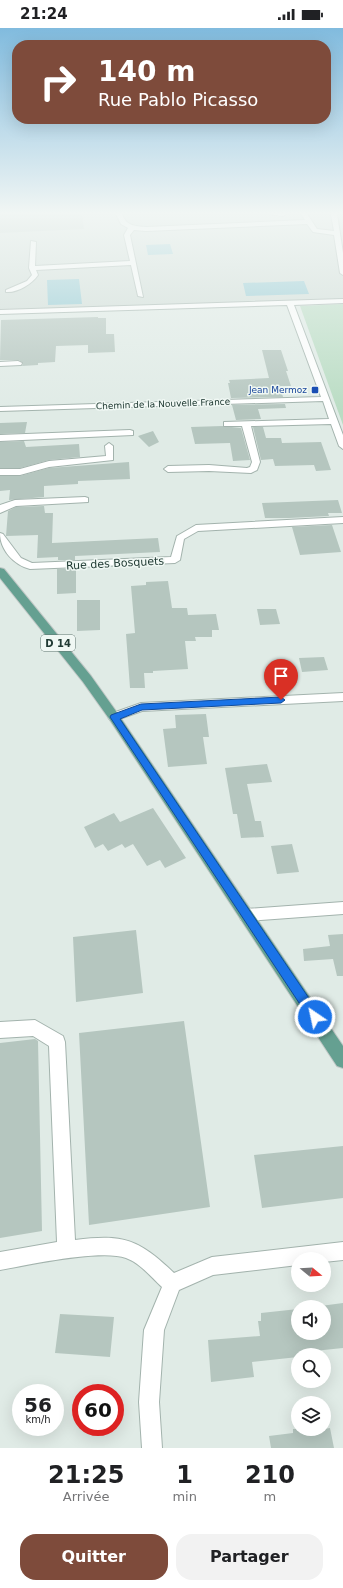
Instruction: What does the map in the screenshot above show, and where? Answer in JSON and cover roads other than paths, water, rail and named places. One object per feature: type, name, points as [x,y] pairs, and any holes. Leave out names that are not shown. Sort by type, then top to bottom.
[{"type":"main road","name":"D 14","points":[[0,571],[87,679],[114,717],[343,1060]]},
{"type":"street","points":[[8,291],[30,280]]},
{"type":"street","points":[[137,280],[141,296]]},
{"type":"street","points":[[0,312],[343,301]]},
{"type":"street","points":[[290,303],[343,446]]},
{"type":"street","points":[[0,364],[18,363]]},
{"type":"street","name":"Chemin de la Nouvelle France","points":[[0,409],[325,399]]},
{"type":"street","points":[[227,424],[334,422]]},
{"type":"street","points":[[168,469],[209,468],[248,470],[254,468],[256,462],[246,424]]},
{"type":"street","points":[[0,438],[130,433]]},
{"type":"street","points":[[0,472],[20,472],[49,464],[110,458],[109,446]]},
{"type":"street","points":[[0,510],[1,508],[15,503],[85,500]]},
{"type":"street","name":"Rue des Bosquets","points":[[0,536],[18,560],[30,566],[175,560],[180,538],[196,528],[343,520]]},
{"type":"street","points":[[114,717],[141,707],[343,697]]},
{"type":"street","points":[[246,915],[343,908]]},
{"type":"street","points":[[0,1030],[35,1028],[57,1042],[66,1251]]},
{"type":"street","points":[[0,1261],[91,1247],[127,1248],[145,1258],[172,1284]]},
{"type":"street","points":[[152,1448],[149,1402],[154,1330],[172,1284],[212,1266],[343,1251]]},
{"type":"water","points":[[47,280],[79,280],[82,304],[48,305]]},
{"type":"water","points":[[304,281],[309,294],[246,296],[243,283]]},
{"type":"place","name":"Jean Mermoz","points":[[315,390]]}]
